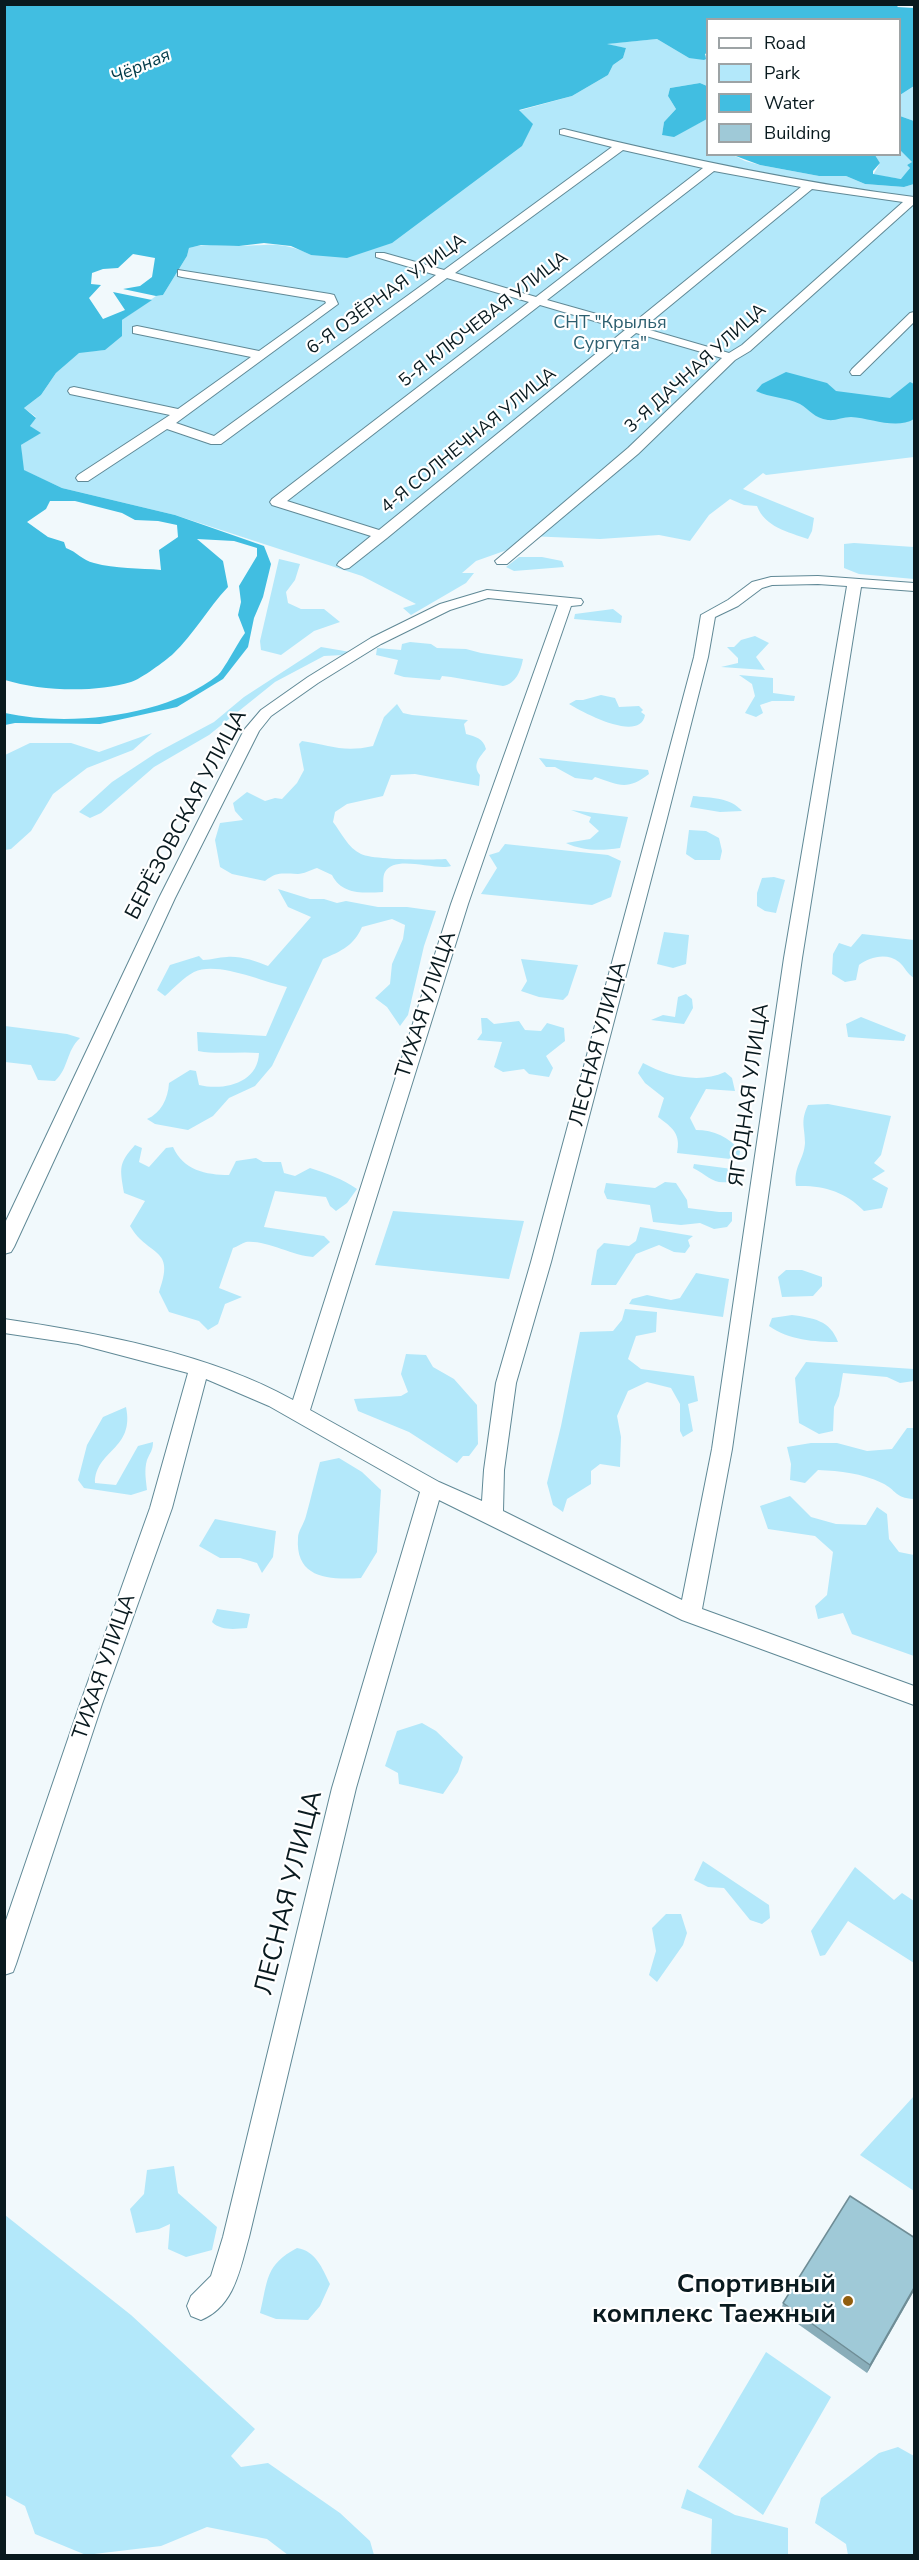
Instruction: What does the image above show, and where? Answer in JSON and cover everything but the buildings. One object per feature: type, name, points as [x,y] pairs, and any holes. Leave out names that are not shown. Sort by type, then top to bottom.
[{"type":"street","points":[[564,132],[620,147],[713,166],[913,200]]},
{"type":"street","name":"6-Я ОЗЁРНАЯ УЛИЦА","points":[[166,424],[216,441],[620,147]]},
{"type":"street","name":"5-Я КЛЮЧЕВАЯ УЛИЦА","points":[[382,535],[277,502],[713,166]]},
{"type":"street","name":"4-Я СОЛНЕЧНАЯ УЛИЦА","points":[[344,565],[812,184]]},
{"type":"street","name":"3-Я ДАЧНАЯ УЛИЦА","points":[[502,561],[633,451],[731,357],[746,348],[913,200]]},
{"type":"street","points":[[380,255],[731,357]]},
{"type":"street","points":[[83,478],[166,424],[178,413],[332,304],[330,298],[182,273]]},
{"type":"street","points":[[856,372],[915,316]]},
{"type":"street","points":[[137,330],[260,355]]},
{"type":"street","points":[[74,391],[178,413]]},
{"type":"street","name":"ЛЕСНАЯ УЛИЦА","points":[[492,1515],[494,1470],[506,1383],[541,1262],[655,833],[701,657],[708,615],[733,603],[757,585],[771,581],[818,580],[915,586]]},
{"type":"street","name":"ЯГОДНАЯ УЛИЦА","points":[[690,1614],[722,1449],[794,958],[855,582]]},
{"type":"street","name":"БЕРЁЗОВСКАЯ УЛИЦА","points":[[4,1247],[167,898],[248,738],[266,713],[313,680],[376,641],[444,607],[487,594],[571,602]]},
{"type":"street","name":"ТИХАЯ УЛИЦА","points":[[299,1413],[392,1112],[522,718],[571,602]]},
{"type":"street","points":[[4,1326],[78,1337],[199,1368],[276,1400],[432,1488],[492,1515],[690,1614],[915,1696]]},
{"type":"street","name":"ТИХАЯ УЛИЦА","points":[[4,1964],[91,1704],[162,1508],[199,1368]]},
{"type":"street","name":"ЛЕСНАЯ УЛИЦА","points":[[201,2306],[222,2284],[236,2237],[344,1788],[432,1488]]},
{"type":"green space","name":"CНТ \"Крылья Сургута\"","points":[[657,39],[689,58],[706,54],[706,86],[700,83],[670,88],[668,96],[676,109],[664,122],[662,135],[674,136],[706,120],[706,156],[735,156],[760,165],[819,176],[846,176],[865,184],[904,187],[914,184],[914,457],[766,475],[763,473],[743,489],[814,518],[808,539],[771,524],[757,506],[744,505],[730,499],[709,515],[690,541],[659,535],[600,539],[527,536],[507,550],[476,561],[462,573],[474,573],[466,583],[411,615],[403,608],[416,604],[362,576],[175,515],[62,488],[23,470],[21,445],[40,433],[30,426],[36,417],[24,408],[41,395],[56,373],[79,352],[105,350],[122,320],[156,296],[163,295],[187,256],[189,248],[207,245],[274,245],[291,247],[311,255],[518,111],[572,96],[608,75],[613,65],[623,58],[626,48],[604,44]]},
{"type":"green space","points":[[914,86],[914,121],[901,116],[901,94]]},
{"type":"green space","points":[[901,151],[912,162],[907,165],[910,168],[902,179],[873,175],[880,163],[876,156],[901,156]]},
{"type":"green space","points":[[844,544],[914,547],[914,579],[859,574],[844,568]]},
{"type":"green space","points":[[519,557],[542,557],[562,561],[564,567],[514,571],[506,567]]},
{"type":"green space","points":[[279,559],[300,564],[295,580],[286,592],[288,603],[301,609],[324,609],[340,622],[314,631],[281,655],[261,650],[260,641]]},
{"type":"green space","points":[[613,609],[622,616],[621,623],[574,619],[575,614]]},
{"type":"green space","points":[[755,636],[769,643],[756,657],[765,670],[721,667],[738,663],[738,658],[727,647],[734,647],[741,640]]},
{"type":"green space","points":[[410,642],[431,644],[437,648],[466,649],[523,659],[515,679],[503,686],[442,676],[440,680],[404,677],[394,674],[398,660],[376,655],[377,648],[401,650],[402,644]]},
{"type":"green space","points":[[321,647],[362,654],[324,656],[275,682],[209,735],[154,767],[101,813],[90,818],[79,812],[112,782],[156,753],[214,722],[244,697]]},
{"type":"green space","points":[[739,675],[773,678],[773,693],[795,696],[794,701],[772,701],[760,705],[763,713],[756,717],[745,713],[755,696],[752,684]]},
{"type":"green space","points":[[601,695],[615,698],[619,707],[639,706],[645,715],[641,723],[623,726],[611,723],[569,704],[576,700]]},
{"type":"green space","points":[[397,704],[403,713],[468,720],[464,724],[466,734],[481,740],[486,749],[477,765],[480,775],[479,786],[415,774],[391,775],[383,796],[347,804],[335,812],[333,822],[349,844],[361,854],[389,858],[446,859],[451,866],[397,864],[385,872],[383,892],[368,893],[347,889],[336,882],[332,875],[317,868],[300,874],[277,874],[265,881],[232,874],[220,867],[215,840],[220,823],[243,820],[235,811],[233,803],[247,792],[265,801],[275,798],[282,799],[297,783],[304,770],[299,744],[302,741],[345,749],[373,746],[384,717]]},
{"type":"green space","points":[[152,733],[133,750],[87,768],[53,794],[31,831],[11,849],[5,850],[5,755],[30,743],[71,743],[99,752]]},
{"type":"green space","points":[[539,758],[648,770],[649,774],[635,783],[623,785],[595,777],[592,780],[575,778],[555,767],[546,767]]},
{"type":"green space","points":[[693,796],[726,801],[742,811],[720,812],[690,807]]},
{"type":"green space","points":[[571,810],[628,817],[620,848],[592,850],[566,843],[590,839],[599,831],[589,822],[591,817]]},
{"type":"green space","points":[[689,830],[706,831],[719,838],[722,851],[720,860],[695,860],[686,854]]},
{"type":"green space","points":[[505,844],[608,855],[621,861],[611,897],[592,905],[481,894],[497,868],[489,855],[499,852]]},
{"type":"green space","points":[[774,877],[785,880],[776,913],[765,911],[757,906],[757,893],[762,878]]},
{"type":"green space","points":[[278,889],[310,899],[324,899],[337,903],[346,901],[378,907],[407,907],[436,911],[424,946],[408,1015],[400,1026],[387,1007],[375,998],[390,984],[392,964],[403,939],[405,925],[392,919],[362,927],[347,947],[323,959],[272,1066],[255,1086],[229,1098],[213,1116],[188,1130],[155,1124],[147,1119],[163,1105],[169,1083],[190,1070],[196,1071],[199,1085],[209,1087],[238,1082],[253,1072],[259,1053],[198,1051],[197,1032],[266,1036],[287,987],[227,971],[204,969],[194,972],[165,996],[157,990],[170,965],[199,956],[203,960],[237,957],[268,966],[311,917],[288,907]]},
{"type":"green space","points":[[664,932],[689,935],[686,964],[673,968],[657,964]]},
{"type":"green space","points":[[862,934],[914,940],[914,978],[899,962],[884,956],[873,958],[859,965],[856,980],[845,982],[832,974],[833,954],[839,943],[851,947]]},
{"type":"green space","points":[[521,959],[578,965],[568,995],[563,1000],[539,997],[521,991],[527,981]]},
{"type":"green space","points":[[686,994],[692,999],[693,1008],[684,1024],[651,1020],[663,1015],[675,1017],[678,997]]},
{"type":"green space","points":[[861,1017],[906,1035],[904,1041],[848,1037],[846,1024]]},
{"type":"green space","points":[[481,1018],[487,1018],[494,1024],[519,1021],[525,1030],[541,1031],[547,1023],[564,1028],[565,1041],[546,1056],[553,1068],[549,1077],[529,1074],[524,1069],[503,1072],[494,1067],[502,1042],[477,1040],[482,1033]]},
{"type":"green space","points":[[5,1026],[67,1034],[80,1038],[72,1048],[63,1071],[55,1081],[38,1080],[31,1065],[5,1062]]},
{"type":"green space","points":[[643,1063],[662,1072],[683,1077],[715,1076],[725,1072],[732,1078],[735,1091],[706,1089],[690,1118],[696,1130],[715,1133],[731,1142],[740,1151],[739,1160],[677,1153],[678,1141],[675,1132],[658,1117],[664,1098],[645,1083],[638,1073]]},
{"type":"green space","points":[[828,1104],[891,1116],[881,1155],[874,1163],[885,1171],[872,1179],[888,1188],[882,1208],[864,1211],[857,1204],[833,1191],[796,1186],[797,1169],[805,1143],[804,1120],[808,1105]]},
{"type":"green space","points":[[135,1145],[142,1148],[139,1162],[149,1167],[166,1148],[173,1147],[177,1155],[189,1166],[212,1174],[229,1175],[236,1161],[256,1158],[263,1162],[281,1162],[284,1173],[295,1176],[310,1168],[340,1179],[357,1189],[347,1203],[336,1211],[330,1206],[326,1197],[275,1191],[264,1227],[324,1236],[330,1242],[313,1257],[254,1242],[246,1242],[233,1248],[219,1288],[242,1297],[225,1304],[218,1324],[208,1330],[199,1321],[169,1312],[159,1292],[164,1267],[162,1259],[137,1236],[130,1226],[145,1201],[124,1193],[123,1162]]},
{"type":"green space","points":[[694,1164],[740,1170],[737,1179],[718,1182],[693,1168]]},
{"type":"green space","points":[[665,1182],[676,1183],[687,1200],[688,1208],[732,1212],[732,1221],[727,1227],[714,1229],[700,1223],[681,1225],[653,1222],[650,1205],[607,1199],[604,1192],[606,1183],[655,1188]]},
{"type":"green space","points":[[393,1211],[524,1221],[509,1279],[375,1265]]},
{"type":"green space","points":[[640,1227],[693,1236],[688,1240],[690,1246],[685,1253],[674,1252],[659,1245],[636,1254],[616,1285],[591,1285],[597,1250],[604,1243],[629,1246],[636,1241]]},
{"type":"green space","points":[[786,1270],[802,1270],[822,1277],[822,1286],[813,1296],[782,1297],[778,1277]]},
{"type":"green space","points":[[696,1273],[729,1279],[723,1317],[629,1304],[632,1299],[647,1295],[671,1300],[680,1298]]},
{"type":"green space","points":[[625,1309],[657,1312],[656,1332],[636,1336],[628,1359],[641,1369],[694,1376],[698,1401],[688,1404],[693,1431],[683,1437],[680,1431],[680,1404],[671,1388],[647,1382],[628,1391],[617,1416],[621,1437],[620,1467],[600,1464],[591,1471],[591,1484],[567,1499],[563,1512],[553,1505],[547,1483],[580,1332],[613,1331],[622,1320]]},
{"type":"green space","points":[[792,1315],[820,1321],[830,1329],[838,1342],[802,1339],[769,1326],[772,1318]]},
{"type":"green space","points":[[406,1354],[426,1355],[433,1367],[454,1379],[477,1405],[478,1444],[469,1456],[463,1456],[457,1463],[409,1432],[358,1411],[354,1399],[401,1396],[408,1392],[401,1374]]},
{"type":"green space","points":[[806,1362],[914,1369],[914,1381],[900,1383],[887,1377],[843,1373],[839,1396],[834,1407],[833,1431],[819,1434],[799,1423],[795,1378]]},
{"type":"green space","points":[[126,1407],[125,1432],[101,1463],[95,1483],[116,1485],[138,1446],[153,1442],[146,1468],[147,1490],[131,1495],[84,1488],[78,1480],[87,1445],[103,1417]]},
{"type":"green space","points":[[907,1428],[914,1428],[914,1499],[899,1495],[874,1480],[851,1473],[818,1470],[805,1483],[790,1480],[791,1464],[787,1447],[811,1443],[837,1443],[867,1451],[892,1449]]},
{"type":"green space","points":[[339,1458],[362,1472],[381,1490],[377,1552],[361,1578],[327,1577],[317,1574],[302,1562],[299,1552],[298,1535],[306,1516],[320,1462]]},
{"type":"green space","points":[[790,1496],[811,1517],[836,1524],[866,1525],[877,1507],[887,1514],[889,1539],[899,1552],[914,1555],[914,1656],[852,1634],[843,1613],[818,1619],[815,1606],[827,1595],[833,1552],[815,1536],[768,1529],[760,1506]]},
{"type":"green space","points":[[215,1519],[276,1531],[273,1557],[262,1573],[257,1563],[240,1558],[220,1558],[199,1546]]},
{"type":"green space","points":[[217,1609],[250,1614],[247,1628],[228,1629],[216,1625],[212,1622]]},
{"type":"green space","points":[[422,1723],[436,1731],[463,1757],[458,1772],[443,1794],[399,1784],[398,1773],[385,1766],[397,1731]]},
{"type":"green space","points":[[703,1861],[769,1905],[770,1918],[762,1924],[750,1920],[724,1888],[708,1887],[694,1880]]},
{"type":"green space","points":[[855,1867],[894,1900],[902,1893],[914,1901],[914,1963],[848,1921],[825,1955],[820,1956],[811,1931]]},
{"type":"green space","points":[[666,1914],[681,1914],[687,1933],[683,1945],[657,1982],[649,1975],[656,1951],[652,1928]]},
{"type":"green space","points":[[914,2096],[914,2191],[860,2155]]},
{"type":"green space","points":[[174,2166],[178,2193],[217,2227],[212,2250],[186,2257],[168,2249],[170,2224],[159,2229],[136,2233],[130,2209],[144,2194],[147,2170]]},
{"type":"green space","points":[[5,2215],[131,2315],[255,2429],[231,2456],[241,2467],[268,2463],[340,2513],[370,2541],[374,2555],[288,2555],[267,2539],[207,2527],[161,2546],[86,2555],[35,2534],[25,2506],[5,2495]]},
{"type":"green space","points":[[297,2248],[314,2256],[330,2284],[320,2306],[308,2320],[276,2319],[260,2313],[273,2267]]},
{"type":"green space","points":[[766,2352],[831,2397],[763,2515],[698,2467]]},
{"type":"green space","points":[[898,2447],[914,2456],[914,2555],[848,2555],[846,2544],[815,2523],[821,2498],[879,2453]]},
{"type":"green space","points":[[687,2489],[735,2515],[788,2528],[788,2555],[711,2555],[712,2519],[681,2508]]},
{"type":"water","name":"Чёрная","points":[[5,5],[899,5],[897,7],[914,8],[914,86],[901,94],[901,18],[706,18],[706,59],[704,60],[689,58],[657,39],[607,44],[626,48],[623,58],[613,65],[608,75],[572,96],[519,110],[533,124],[522,146],[392,243],[347,258],[311,255],[291,246],[264,243],[239,246],[201,245],[189,248],[187,256],[163,295],[156,296],[123,289],[140,286],[152,277],[155,258],[133,254],[118,268],[103,269],[92,273],[91,284],[101,285],[89,298],[103,319],[125,310],[113,292],[152,300],[122,320],[122,336],[105,350],[79,353],[56,373],[41,395],[24,408],[36,418],[30,426],[41,433],[21,445],[24,470],[62,488],[175,515],[264,546],[271,564],[263,597],[254,618],[248,647],[223,679],[177,707],[100,724],[15,723],[5,725],[5,713],[58,719],[116,715],[144,709],[172,701],[197,689],[218,675],[245,633],[238,615],[241,602],[239,586],[257,556],[257,548],[234,541],[197,539],[223,561],[228,587],[173,654],[153,670],[135,680],[117,686],[68,689],[19,684],[5,680]],"holes":[[[50,501],[75,501],[122,513],[135,520],[177,525],[178,537],[159,550],[161,570],[90,562],[66,548],[64,542],[48,537],[27,522],[46,509]]]},
{"type":"water","points":[[700,83],[706,86],[706,120],[674,137],[662,135],[664,122],[676,109],[668,96],[670,88]]},
{"type":"water","points":[[901,116],[914,121],[914,184],[904,187],[865,184],[846,176],[819,176],[760,165],[736,156],[876,156],[880,163],[873,174],[901,179],[910,168],[907,165],[912,162],[901,151]]},
{"type":"water","points":[[786,372],[827,383],[836,391],[890,398],[910,382],[914,384],[914,419],[899,423],[851,417],[828,420],[816,416],[800,404],[756,391],[762,384]]},
{"type":"place","name":"Спортивный комплекс Таежный","points":[[848,2301]]}]
